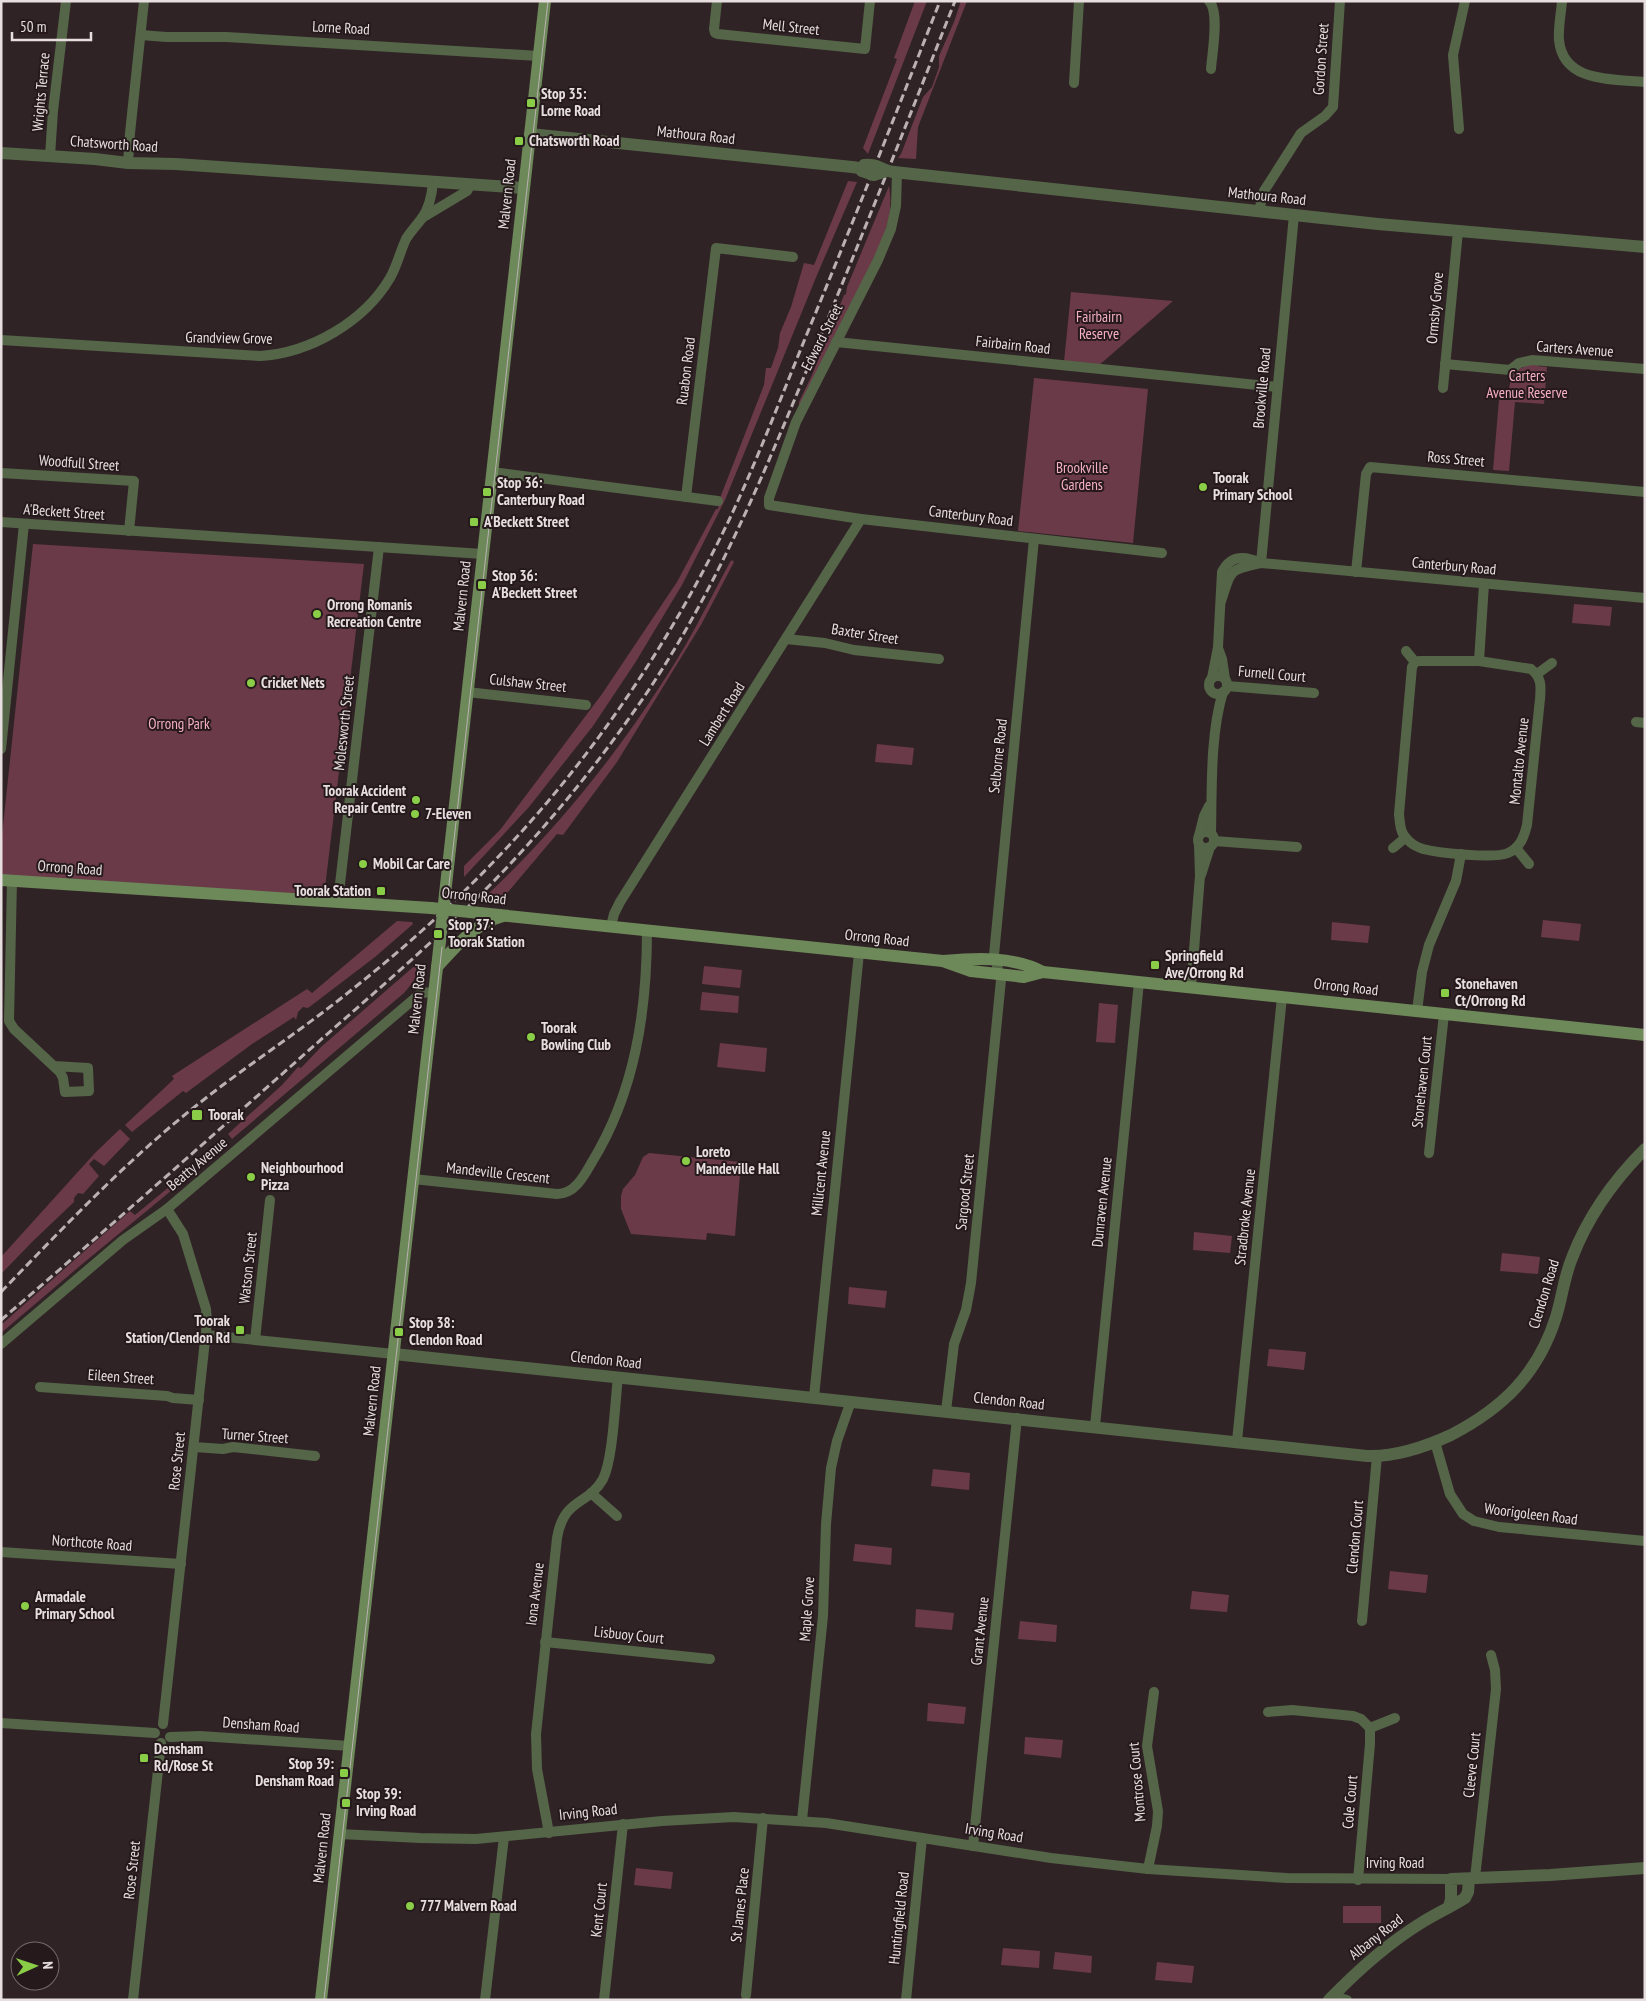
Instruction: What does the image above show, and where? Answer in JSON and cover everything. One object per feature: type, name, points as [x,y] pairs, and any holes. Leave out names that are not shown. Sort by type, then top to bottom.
[{"type":"main road","name":"Malvern Road","points":[[321,2000],[440,941],[437,908],[445,894],[545,1]]},
{"type":"main road","name":"Orrong Road","points":[[7,880],[437,908],[943,961],[976,958],[996,960],[1029,964],[1044,972]]},
{"type":"main road","points":[[437,968],[459,942],[486,922],[505,915]]},
{"type":"main road","name":"Orrong Road","points":[[943,961],[971,971],[1024,977],[1044,972],[1645,1035]]},
{"type":"street","name":"Wrights Terrace","points":[[50,156],[53,111],[66,1]]},
{"type":"street","points":[[128,163],[144,1]]},
{"type":"street","name":"Mell Street","points":[[716,1],[715,33],[865,49],[870,1]]},
{"type":"street","points":[[1074,83],[1079,1]]},
{"type":"street","points":[[1210,1],[1214,8],[1215,17],[1211,69]]},
{"type":"street","name":"Gordon Street","points":[[1260,211],[1264,191],[1301,133],[1325,116],[1333,107],[1340,1]]},
{"type":"street","points":[[1459,129],[1453,56],[1465,1]]},
{"type":"street","points":[[1562,1],[1559,41],[1563,53],[1573,68],[1589,76],[1645,82]]},
{"type":"street","name":"Lorne Road","points":[[141,35],[166,37],[226,36],[539,56]]},
{"type":"street","name":"Mathoura Road","points":[[530,134],[862,168],[874,175],[892,172],[1294,215],[1645,247]]},
{"type":"street","name":"Chatsworth Road","points":[[1,153],[524,188]]},
{"type":"street","name":"Edward Street","points":[[776,508],[769,505],[768,501],[791,434],[878,260],[891,229],[896,206],[892,172]]},
{"type":"street","name":"Grandview Grove","points":[[1,340],[260,356],[297,350],[331,334],[349,322],[368,305],[390,277],[407,239],[422,218],[431,199],[433,182]]},
{"type":"street","name":"Grandview Grove","points":[[422,218],[467,192],[470,184]]},
{"type":"street","name":"Brookville Road","points":[[1261,563],[1294,215]]},
{"type":"street","name":"Ormsby Grove","points":[[1443,388],[1458,231]]},
{"type":"street","name":"Ruabon Road","points":[[686,497],[716,248],[793,257]]},
{"type":"street","name":"Fairbairn Road","points":[[836,342],[1277,387]]},
{"type":"street","name":"Carters Avenue","points":[[1445,364],[1510,370],[1519,363],[1532,360],[1645,369]]},
{"type":"street","name":"Ross Street","points":[[1356,572],[1366,474],[1370,468],[1645,492]]},
{"type":"street","points":[[492,472],[718,501]]},
{"type":"street","name":"Woodfull Street","points":[[1,473],[134,481],[129,531]]},
{"type":"street","name":"Canterbury Road","points":[[776,508],[1162,553]]},
{"type":"street","name":"Lambert Road","points":[[611,926],[620,902],[861,519]]},
{"type":"street","name":"A'Beckett Street","points":[[1,522],[483,554]]},
{"type":"street","points":[[1,749],[24,524]]},
{"type":"street","name":"Selborne Road","points":[[1000,974],[994,952],[1034,539]]},
{"type":"street","name":"Molesworth Street","points":[[338,901],[379,547]]},
{"type":"street","name":"Canterbury Road","points":[[1218,647],[1221,601],[1232,572],[1240,567],[1261,563],[1645,598]]},
{"type":"street","points":[[1478,662],[1484,584]]},
{"type":"street","name":"Baxter Street","points":[[786,639],[825,643],[854,650],[938,659]]},
{"type":"street","points":[[1217,723],[1211,683],[1218,647]]},
{"type":"street","points":[[1200,876],[1211,841],[1210,805],[1217,723],[1225,685],[1222,660],[1218,647]]},
{"type":"street","points":[[1406,651],[1415,662]]},
{"type":"street","points":[[1415,662],[1478,662],[1531,669],[1537,674],[1552,662]]},
{"type":"street","points":[[1415,662],[1412,667],[1399,814],[1400,828],[1405,838],[1413,845],[1424,849],[1461,854],[1496,855],[1509,853],[1516,848],[1529,864]]},
{"type":"street","name":"Montalto Avenue","points":[[1516,848],[1524,839],[1527,825],[1540,699],[1541,683],[1537,674]]},
{"type":"street","points":[[1211,683],[1217,676],[1225,685]]},
{"type":"street","points":[[1211,683],[1214,693],[1225,685]]},
{"type":"street","name":"Furnell Court","points":[[1225,685],[1314,692]]},
{"type":"street","name":"Culshaw Street","points":[[467,692],[586,705]]},
{"type":"street","points":[[1191,987],[1200,876],[1198,862],[1199,840],[1204,816],[1210,805]]},
{"type":"street","points":[[1199,840],[1204,832],[1211,841]]},
{"type":"street","points":[[1393,848],[1405,838]]},
{"type":"street","points":[[1199,840],[1203,848],[1211,841],[1297,847]]},
{"type":"street","points":[[1417,1011],[1422,972],[1429,945],[1456,881],[1461,854]]},
{"type":"street","points":[[7,880],[8,1018],[12,1026],[54,1066],[65,1072]]},
{"type":"street","name":"Mandeville Crescent","points":[[413,1179],[557,1194],[567,1192],[574,1187],[586,1174],[609,1130],[632,1068],[645,998],[647,930]]},
{"type":"street","name":"Millicent Avenue","points":[[814,1397],[859,953]]},
{"type":"street","name":"Sargood Street","points":[[946,1411],[953,1349],[966,1310],[971,1283],[1001,980],[1000,974]]},
{"type":"street","name":"Dunraven Avenue","points":[[1095,1426],[1139,982]]},
{"type":"street","name":"Beatty Avenue","points":[[1,1344],[123,1240],[167,1209],[421,993],[434,992]]},
{"type":"street","name":"Stradbroke Avenue","points":[[1237,1441],[1282,997]]},
{"type":"street","name":"Stonehaven Court","points":[[1430,1153],[1444,1014]]},
{"type":"street","name":"Clendon Road","points":[[206,1335],[1377,1456],[1399,1453],[1436,1442],[1486,1414],[1506,1400],[1522,1382],[1550,1334],[1571,1261],[1586,1225],[1618,1176],[1645,1150]]},
{"type":"street","name":"Watson Street","points":[[255,1340],[270,1200]]},
{"type":"street","name":"Rose Street","points":[[163,1724],[206,1335],[206,1309],[185,1240],[178,1224],[167,1209]]},
{"type":"street","name":"Iona Avenue","points":[[549,1832],[537,1769],[536,1734],[560,1522],[571,1507],[591,1493],[601,1482],[607,1466],[618,1377]]},
{"type":"street","name":"Eileen Street","points":[[40,1387],[199,1400]]},
{"type":"street","name":"Maple Grove","points":[[802,1820],[824,1616],[826,1524],[831,1468],[851,1401]]},
{"type":"street","name":"Grant Avenue","points":[[973,1846],[1018,1418]]},
{"type":"street","name":"Woorigoleen Road","points":[[1436,1442],[1450,1494],[1463,1514],[1474,1521],[1499,1527],[1645,1541]]},
{"type":"street","name":"Turner Street","points":[[194,1447],[224,1449],[232,1447],[315,1456]]},
{"type":"street","name":"Clendon Court","points":[[1362,1621],[1377,1456]]},
{"type":"street","points":[[591,1493],[617,1516]]},
{"type":"street","name":"Northcote Road","points":[[1,1552],[181,1564]]},
{"type":"street","name":"Lisbuoy Court","points":[[545,1642],[710,1659]]},
{"type":"street","name":"Cleeve Court","points":[[1472,1879],[1496,1689],[1495,1670],[1491,1654]]},
{"type":"street","name":"Montrose Court","points":[[1148,1869],[1157,1826],[1158,1811],[1147,1746],[1154,1692]]},
{"type":"street","points":[[1268,1712],[1292,1710],[1353,1716],[1361,1719],[1370,1728],[1395,1718]]},
{"type":"street","points":[[1,1723],[154,1733]]},
{"type":"street","points":[[163,1724],[169,1728],[170,1736],[168,1741],[161,1743],[156,1739],[154,1733],[157,1726],[163,1724]]},
{"type":"street","name":"Cole Court","points":[[1358,1880],[1370,1728]]},
{"type":"street","name":"Densham Road","points":[[170,1736],[200,1736],[350,1746]]},
{"type":"street","name":"Rose Street","points":[[133,2000],[161,1743]]},
{"type":"street","name":"Irving Road","points":[[340,1834],[450,1839],[504,1837],[624,1824],[710,1818],[763,1818],[802,1820],[868,1829],[1052,1858],[1148,1869],[1243,1876],[1358,1880],[1472,1879],[1645,1868]]},
{"type":"street","name":"St James Place","points":[[746,1995],[763,1818]]},
{"type":"street","name":"Kent Court","points":[[604,2000],[624,1824]]},
{"type":"street","points":[[485,2000],[504,1837]]},
{"type":"street","name":"Huntingfield Road","points":[[906,2000],[922,1838]]},
{"type":"street","points":[[1449,1907],[1452,1894],[1452,1879]]},
{"type":"street","name":"Albany Road","points":[[1331,1998],[1378,1954],[1420,1924],[1465,1898],[1472,1879]]},
{"type":"street","points":[[1331,1998],[1347,2000]]},
{"type":"green space","points":[[915,1],[927,1],[868,154],[863,148],[897,59],[894,58]]},
{"type":"green space","points":[[961,1],[967,1],[918,127],[916,159],[898,158],[923,97],[932,87],[939,67],[939,56]]},
{"type":"green space","points":[[848,181],[857,182],[725,500],[682,585],[635,663],[593,726],[529,807],[464,877],[464,866],[500,830],[602,694],[677,582],[716,509],[718,509],[720,498],[764,385],[766,368],[771,368],[778,348],[780,333],[791,307],[804,263],[814,265]]},
{"type":"green space","points":[[889,186],[889,214],[875,257],[799,407],[799,402],[846,294],[847,287]]},
{"type":"green space","name":"Fairbairn Reserve","points":[[1071,292],[1173,301],[1098,366],[1064,362]]},
{"type":"green space","name":"Carters Avenue Reserve","points":[[1538,364],[1538,366],[1547,367],[1544,404],[1515,402],[1509,471],[1493,470],[1499,400],[1508,400],[1511,379],[1517,370],[1529,365]]},
{"type":"green space","name":"Brookville Gardens","points":[[1034,378],[1148,389],[1133,543],[1018,531]]},
{"type":"green space","name":"Orrong Park","points":[[33,544],[364,564],[324,896],[1,877],[1,845]]},
{"type":"green space","points":[[732,560],[734,562],[701,625],[617,762],[563,835],[557,834],[502,899],[486,896],[569,809],[619,746],[685,646]]},
{"type":"green space","points":[[1574,604],[1612,607],[1610,626],[1572,623]]},
{"type":"green space","points":[[877,744],[914,748],[912,765],[875,762]]},
{"type":"green space","points":[[1543,920],[1581,924],[1579,941],[1541,937]]},
{"type":"green space","points":[[397,921],[412,922],[413,924],[375,957],[308,1008],[303,1007],[298,1012],[296,1020],[294,1017],[252,1044],[186,1093],[183,1091],[132,1132],[125,1125],[174,1079],[172,1076],[307,989],[312,993]]},
{"type":"green space","points":[[1332,922],[1370,926],[1368,943],[1331,940]]},
{"type":"green space","points":[[419,962],[414,979],[404,993],[232,1139],[228,1134],[282,1085],[298,1067],[301,1068],[321,1047]]},
{"type":"green space","points":[[704,966],[742,970],[740,988],[702,984]]},
{"type":"green space","points":[[702,992],[739,996],[738,1013],[700,1010]]},
{"type":"green space","points":[[1099,1003],[1118,1005],[1115,1043],[1096,1042]]},
{"type":"green space","points":[[720,1043],[767,1048],[765,1072],[717,1067]]},
{"type":"green space","points":[[120,1129],[130,1139],[104,1166],[94,1159],[89,1164],[99,1176],[83,1194],[78,1193],[74,1198],[74,1202],[1,1274],[1,1257],[95,1153]]},
{"type":"green space","points":[[649,1153],[741,1162],[735,1236],[707,1233],[706,1240],[631,1234],[621,1209],[621,1196],[623,1189],[635,1175],[643,1157]]},
{"type":"green space","points":[[169,1187],[172,1190],[1,1333],[1,1325],[130,1211],[135,1215]]},
{"type":"green space","points":[[1194,1232],[1232,1236],[1230,1253],[1193,1250]]},
{"type":"green space","points":[[1502,1253],[1540,1257],[1538,1274],[1500,1271]]},
{"type":"green space","points":[[849,1287],[887,1291],[885,1308],[848,1304]]},
{"type":"green space","points":[[1269,1349],[1306,1352],[1304,1370],[1267,1366]]},
{"type":"green space","points":[[933,1469],[970,1473],[969,1490],[931,1486]]},
{"type":"green space","points":[[855,1544],[892,1548],[891,1565],[853,1561]]},
{"type":"green space","points":[[1390,1571],[1428,1575],[1426,1593],[1388,1589]]},
{"type":"green space","points":[[1192,1591],[1229,1595],[1227,1612],[1190,1609]]},
{"type":"green space","points":[[916,1609],[954,1613],[952,1630],[915,1627]]},
{"type":"green space","points":[[1020,1621],[1057,1625],[1056,1642],[1018,1639]]},
{"type":"green space","points":[[928,1703],[966,1707],[964,1724],[927,1721]]},
{"type":"green space","points":[[1025,1737],[1063,1740],[1061,1758],[1024,1754]]},
{"type":"green space","points":[[636,1868],[673,1872],[671,1889],[634,1885]]},
{"type":"green space","points":[[1343,1906],[1381,1906],[1381,1923],[1343,1923]]},
{"type":"green space","points":[[1003,1948],[1040,1951],[1039,1968],[1001,1965]]},
{"type":"green space","points":[[1055,1952],[1092,1956],[1091,1973],[1053,1969]]},
{"type":"green space","points":[[1157,1962],[1194,1966],[1192,1983],[1155,1980]]},
{"type":"tram line","points":[[324,2000],[548,1]]},
{"type":"railway","points":[[1,1292],[96,1195],[171,1126],[335,1003],[400,950],[441,913],[500,855],[567,778],[599,737],[656,653],[682,609],[707,564],[741,495],[940,1]]},
{"type":"railway","points":[[1,1320],[440,934],[510,865],[591,770],[628,720],[672,653],[696,612],[759,483],[851,263],[955,1]]},
{"type":"place","name":"Stop 35: Lorne Road","points":[[531,103]]},
{"type":"place","name":"Chatsworth Road","points":[[519,141]]},
{"type":"place","name":"Toorak Primary School","points":[[1203,487]]},
{"type":"place","name":"Stop 36: Canterbury Road","points":[[487,492]]},
{"type":"place","name":"A'Beckett Street","points":[[474,522]]},
{"type":"place","name":"Stop 36: A'Beckett Street","points":[[482,585]]},
{"type":"place","name":"Orrong Romanis Recreation Centre","points":[[317,614]]},
{"type":"place","name":"Cricket Nets","points":[[251,683]]},
{"type":"place","name":"Toorak Accident Repair Centre","points":[[416,800]]},
{"type":"place","name":"7-Eleven","points":[[415,814]]},
{"type":"place","name":"Mobil Car Care","points":[[363,864]]},
{"type":"place","name":"Toorak Station","points":[[381,891]]},
{"type":"place","name":"Stop 37: Toorak Station","points":[[438,934]]},
{"type":"place","name":"Springfield Ave/Orrong Rd","points":[[1155,965]]},
{"type":"place","name":"Stonehaven Ct/Orrong Rd","points":[[1445,993]]},
{"type":"place","name":"Toorak Bowling Club","points":[[531,1037]]},
{"type":"place","name":"Toorak","points":[[197,1115]]},
{"type":"place","name":"Loreto Mandeville Hall","points":[[686,1161]]},
{"type":"place","name":"Neighbourhood Pizza","points":[[251,1177]]},
{"type":"place","name":"Toorak Station/Clendon Rd","points":[[240,1330]]},
{"type":"place","name":"Stop 38: Clendon Road","points":[[399,1332]]},
{"type":"place","name":"Armadale Primary School","points":[[25,1606]]},
{"type":"place","name":"Densham Rd/Rose St","points":[[144,1758]]},
{"type":"place","name":"Stop 39: Densham Road","points":[[344,1773]]},
{"type":"place","name":"Stop 39: Irving Road","points":[[346,1803]]},
{"type":"place","name":"777 Malvern Road","points":[[410,1906]]}]
